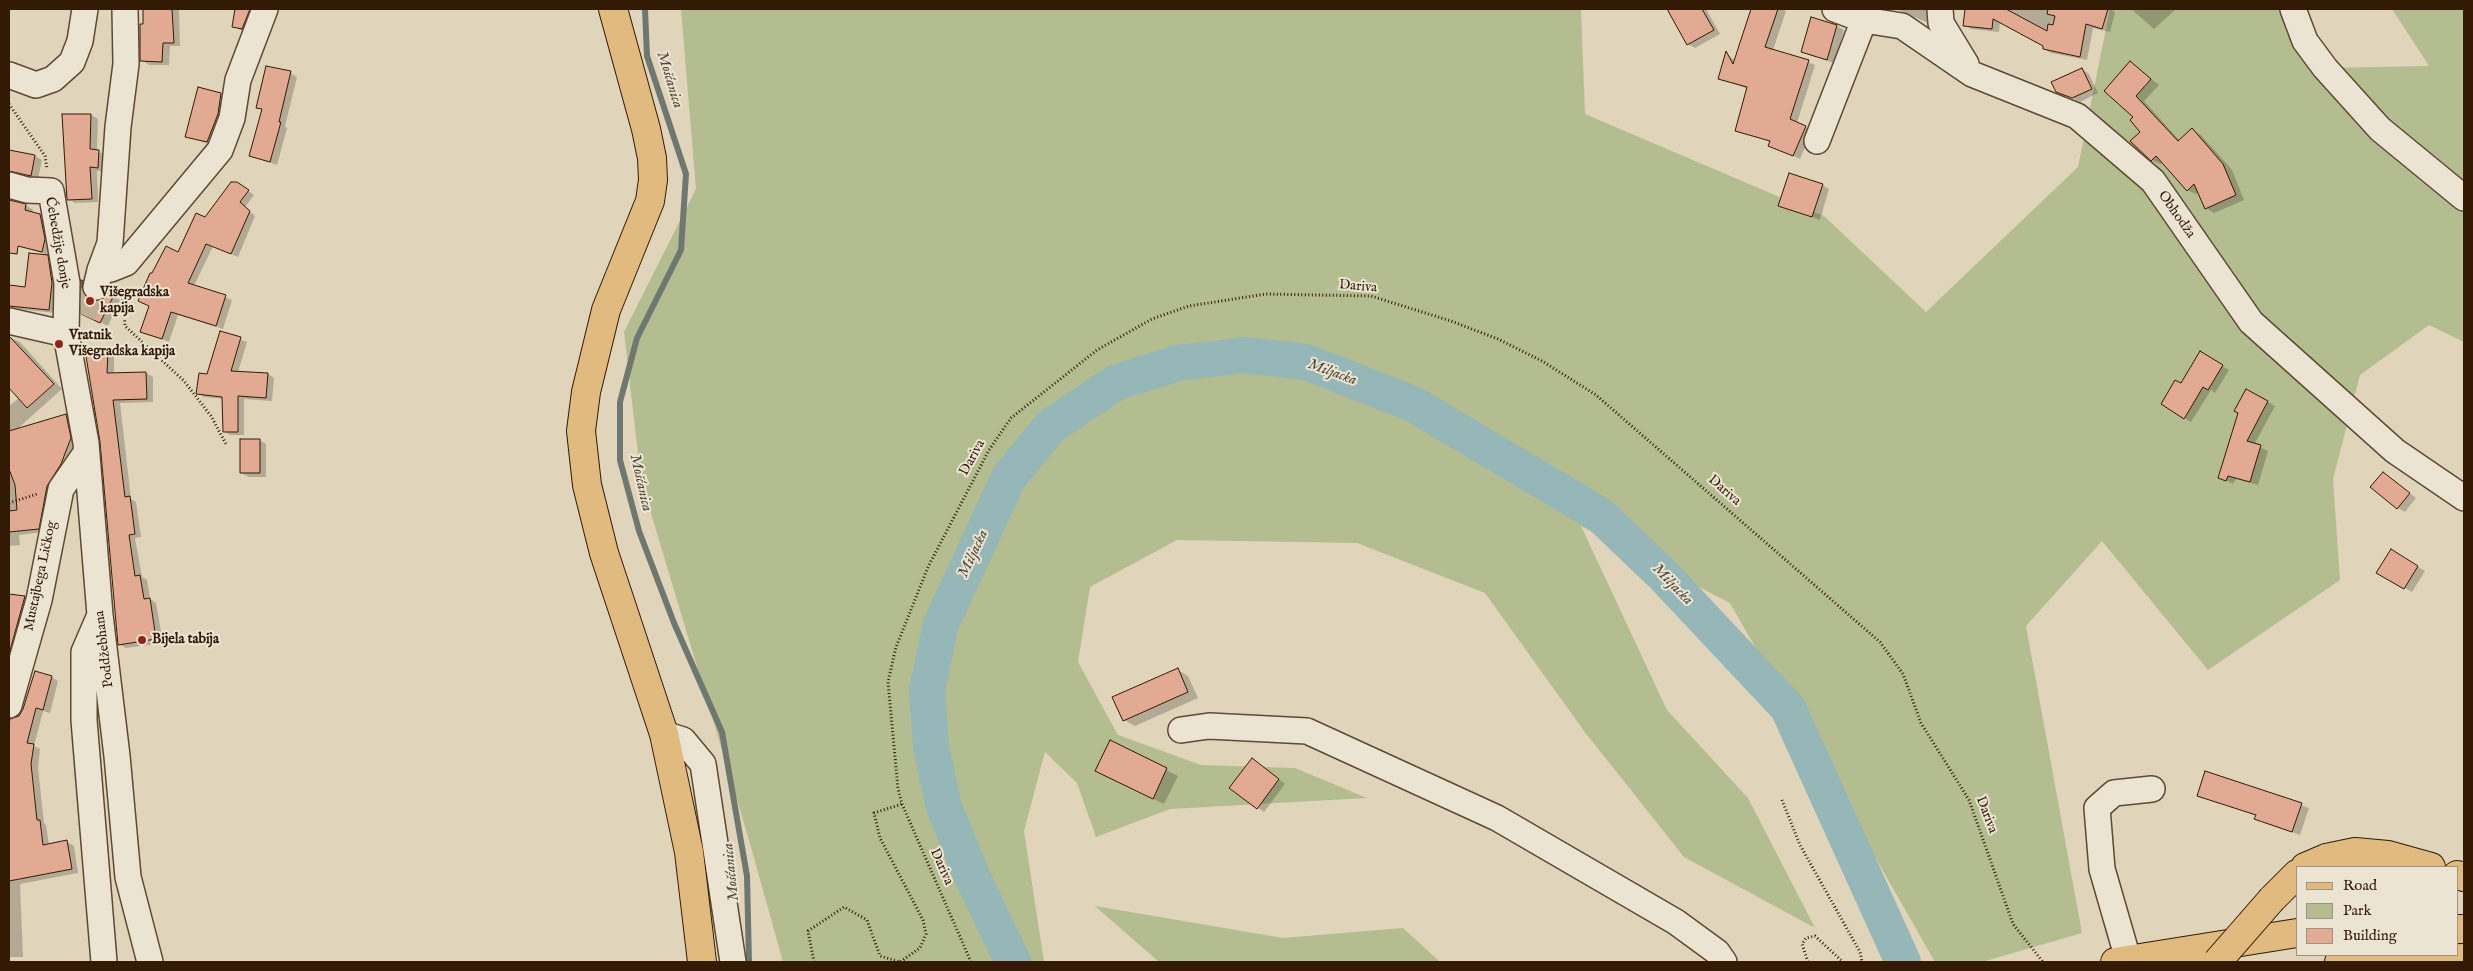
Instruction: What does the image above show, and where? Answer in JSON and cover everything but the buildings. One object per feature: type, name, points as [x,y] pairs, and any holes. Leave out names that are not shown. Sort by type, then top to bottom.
[{"type":"main road","points":[[612,9],[646,129],[652,158],[652,180],[650,201],[606,310],[586,392],[581,431],[587,486],[604,553],[664,734],[689,852],[702,962]]},
{"type":"main road","points":[[2307,866],[2326,858],[2355,852],[2388,855],[2426,866]]},
{"type":"main road","points":[[2216,962],[2296,875]]},
{"type":"main road","points":[[2121,961],[2296,933]]},
{"type":"main road","points":[[2339,962],[2464,958]]},
{"type":"street","points":[[9,75],[36,85],[53,80],[72,62],[80,41],[85,9]]},
{"type":"street","points":[[125,9],[126,64],[118,128],[110,243],[98,278],[111,269],[126,263],[220,150],[232,118],[238,80],[265,9]]},
{"type":"street","name":"Obhodža","points":[[1835,9],[1902,26],[1972,74],[2077,116],[2153,181],[2251,322],[2395,451],[2464,498]]},
{"type":"street","points":[[1940,9],[1941,23],[1972,74]]},
{"type":"street","points":[[2293,9],[2305,41],[2325,68],[2380,129],[2464,198]]},
{"type":"street","points":[[1816,141],[1860,14]]},
{"type":"street","name":"Ćebedžije donje","points":[[9,185],[27,190],[51,192],[67,283],[66,334]]},
{"type":"street","points":[[9,321],[66,334],[75,328],[83,315]]},
{"type":"street","name":"Poddžebhana","points":[[66,334],[86,443],[100,615],[117,756],[128,877],[150,962]]},
{"type":"street","name":"Mustajbega Ličkog","points":[[9,704],[39,600],[61,489],[86,453]]},
{"type":"street","points":[[100,615],[84,652],[84,720],[104,962]]},
{"type":"street","points":[[1180,730],[1209,726],[1307,731],[1497,818],[1676,922],[1717,952],[1724,962]]},
{"type":"street","points":[[664,734],[683,740],[703,764],[733,962]]},
{"type":"street","points":[[2121,961],[2102,869],[2097,808],[2114,792],[2152,790]]},
{"type":"path","points":[[9,104],[45,156],[51,192]]},
{"type":"path","points":[[126,263],[122,297],[124,326],[184,381],[211,416],[226,444]]},
{"type":"path","name":"Dariva","points":[[971,962],[902,804],[898,788],[888,682],[896,647],[928,567],[989,450],[1011,418],[1097,350],[1152,319],[1189,306],[1266,294],[1370,296],[1451,321],[1498,339],[1542,361],[1596,395],[1880,642],[1903,674],[1921,723],[1969,800],[2013,924],[2042,962]]},
{"type":"path","points":[[1782,800],[1800,845],[1860,952],[1862,962]]},
{"type":"path","points":[[814,962],[808,931],[844,907],[867,920],[880,956],[900,962],[920,948],[926,934],[923,920],[880,838],[874,814],[902,804]]},
{"type":"path","points":[[1808,962],[1802,944],[1806,938],[1815,936],[1843,962]]},
{"type":"green space","points":[[681,9],[1581,9],[1585,114],[1824,216],[1926,312],[2078,167],[2110,9],[2281,9],[2325,68],[2429,66],[2392,9],[2464,9],[2464,342],[2429,325],[2360,375],[2333,479],[2340,580],[2208,670],[2102,541],[2026,626],[2082,933],[1982,962],[1935,962],[1730,603],[1581,526],[1667,710],[1748,798],[1815,928],[1684,857],[1584,731],[1485,593],[1357,543],[1177,540],[1090,587],[1078,662],[1118,735],[1201,765],[1295,768],[1367,798],[1170,809],[1096,837],[1077,783],[1045,752],[1024,831],[1044,962],[783,962],[749,840],[641,480],[624,332],[696,189]]},
{"type":"green space","points":[[1095,906],[1283,938],[1403,928],[1440,962],[1159,962]]},
{"type":"waterway","name":"Mošćanica","points":[[645,9],[647,56],[686,174],[681,250],[637,338],[620,402],[620,460],[639,531],[674,623],[722,732],[747,876],[749,962]]},
{"type":"waterway","name":"Miljacka","points":[[1013,962],[972,876],[944,807],[931,747],[927,690],[941,624],[1009,477],[1051,426],[1115,383],[1178,363],[1245,355],[1306,362],[1413,404],[1600,515],[1663,575],[1788,708],[1903,962]]},
{"type":"tunnel","points":[[83,315],[96,287]]},
{"type":"place","name":"Višegradska kapija","points":[[90,301]]},
{"type":"place","name":"Vratnik Višegradska kapija","points":[[59,344]]},
{"type":"place","name":"Bijela tabija","points":[[142,640]]}]
